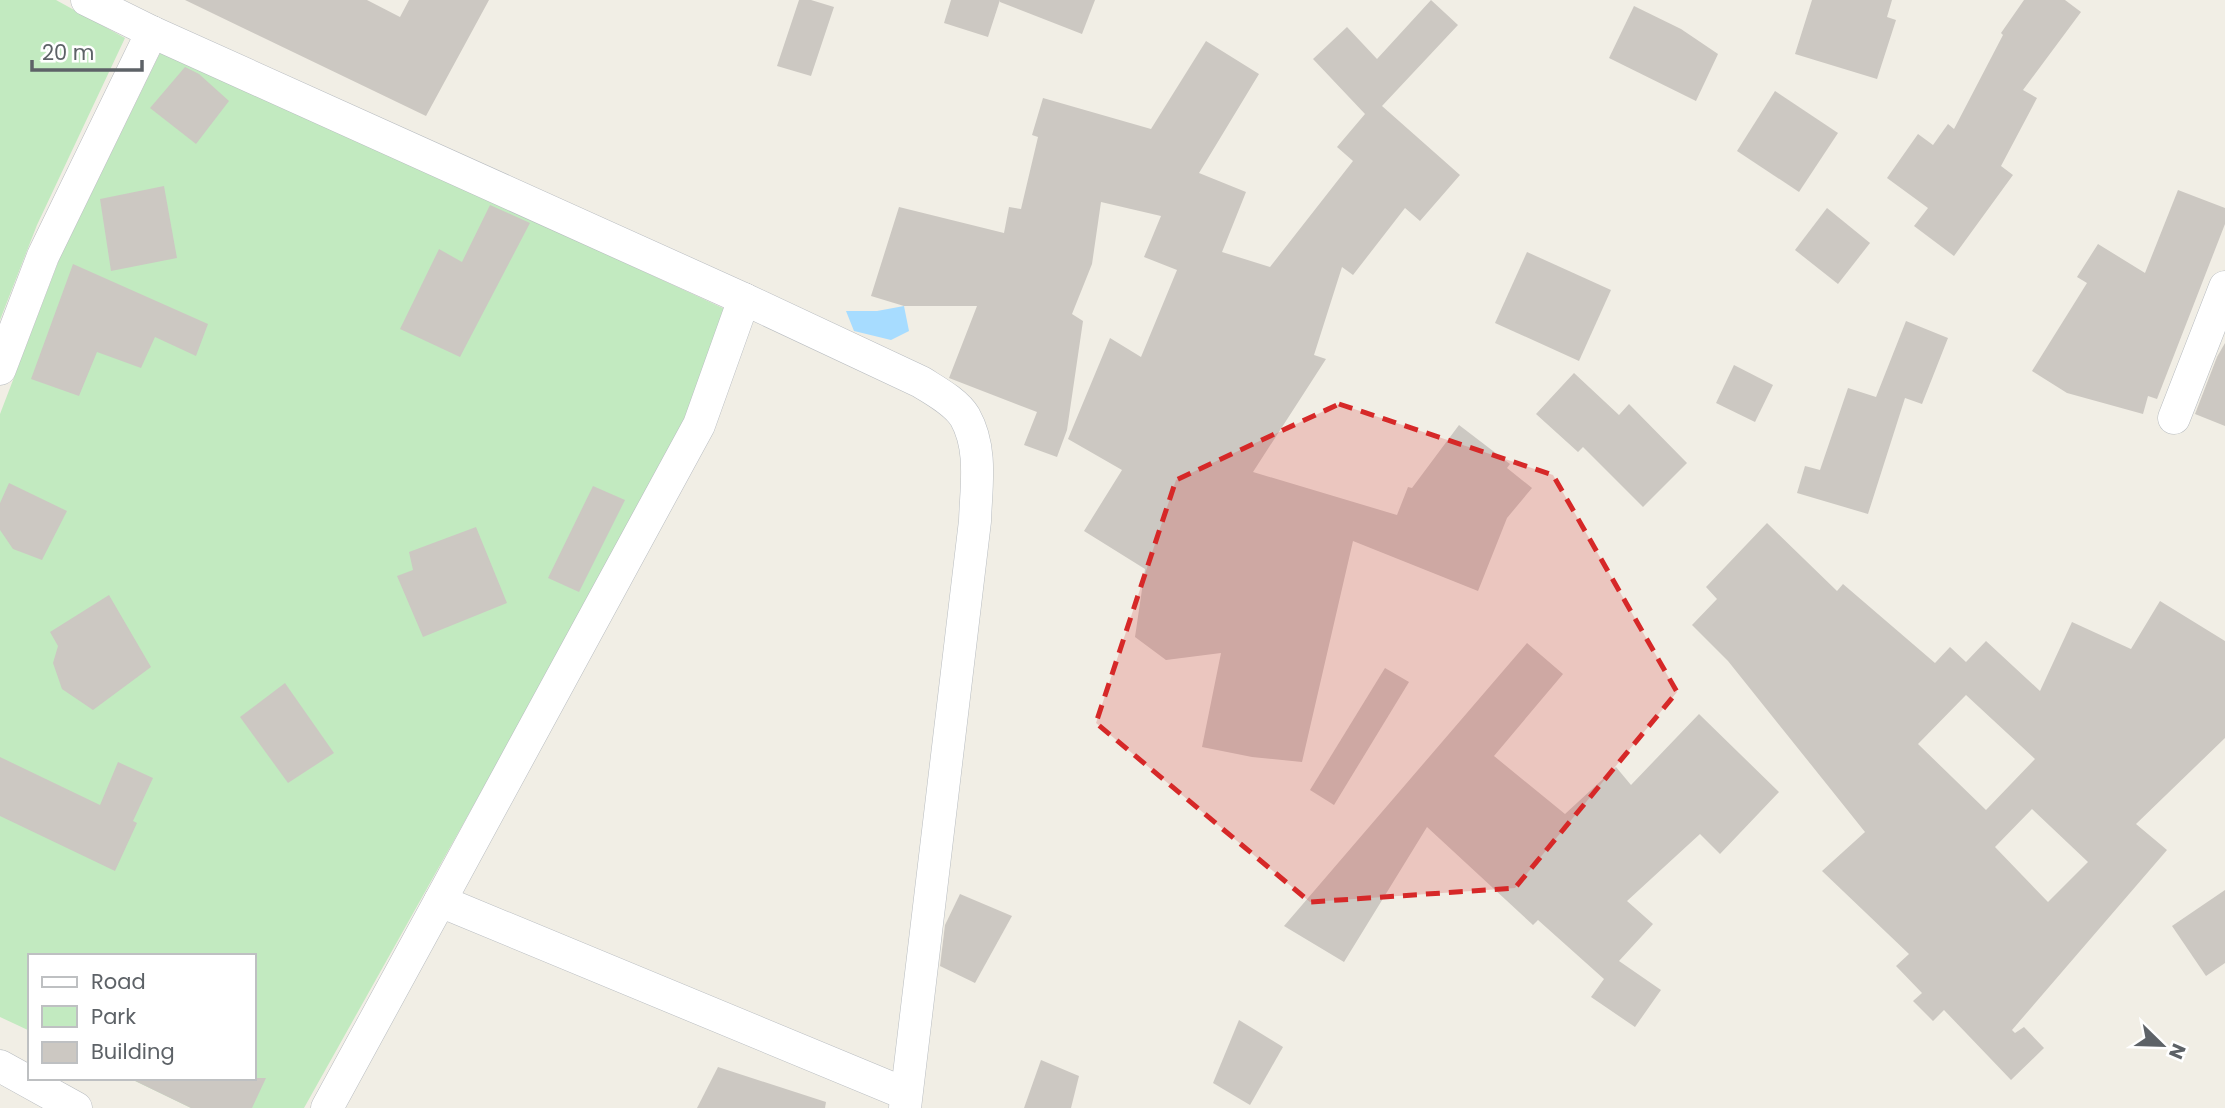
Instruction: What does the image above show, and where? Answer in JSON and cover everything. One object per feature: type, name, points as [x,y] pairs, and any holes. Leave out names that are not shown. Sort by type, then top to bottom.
[{"type":"street","points":[[87,0],[921,382],[942,395],[964,416],[977,454],[975,521],[906,1101],[440,901]]},
{"type":"street","points":[[0,369],[43,256],[152,32]]},
{"type":"street","points":[[2174,418],[2225,287]]},
{"type":"street","points":[[327,1108],[699,425],[744,299]]},
{"type":"street","points":[[0,1066],[76,1108]]},
{"type":"highlighted area","points":[[1339,404],[1553,475],[1677,692],[1515,888],[1310,902],[1096,723],[1176,480]]},
{"type":"green space","points":[[0,0],[56,0],[125,38],[37,225],[0,320]]},
{"type":"green space","points":[[162,49],[725,309],[686,418],[523,717],[304,1108],[191,1108],[133,1080],[256,1080],[256,954],[28,954],[28,1030],[0,1017],[0,414],[59,260]]},
{"type":"water","points":[[904,306],[909,331],[891,340],[854,331],[846,311],[877,311]]},
{"type":"building","points":[[185,0],[367,0],[400,17],[409,0],[489,0],[426,116]]},
{"type":"building","points":[[799,0],[811,0],[834,7],[811,76],[777,66]]},
{"type":"building","points":[[951,0],[1000,0],[988,37],[944,23]]},
{"type":"building","points":[[1000,0],[1095,0],[1082,34]]},
{"type":"building","points":[[1431,0],[1458,25],[1382,106],[1460,175],[1420,221],[1405,208],[1353,275],[1342,267],[1314,355],[1326,359],[1253,472],[1397,515],[1408,487],[1412,488],[1459,425],[1510,464],[1507,468],[1532,488],[1507,518],[1478,591],[1353,541],[1302,762],[1252,757],[1202,747],[1221,653],[1166,660],[1135,637],[1145,569],[1084,531],[1122,470],[1068,439],[1110,338],[1141,357],[1177,270],[1144,257],[1161,216],[1101,202],[1092,264],[1072,314],[1083,321],[1067,430],[1057,457],[1024,445],[1037,412],[949,378],[977,306],[904,306],[871,296],[899,207],[1004,233],[1009,207],[1021,209],[1038,137],[1032,135],[1043,98],[1151,129],[1206,41],[1259,74],[1199,173],[1246,192],[1222,252],[1270,267],[1353,161],[1337,147],[1365,114],[1313,59],[1347,27],[1377,59]]},
{"type":"building","points":[[1812,0],[1892,0],[1887,17],[1896,20],[1877,79],[1795,54]]},
{"type":"building","points":[[2024,0],[2065,0],[2081,12],[2023,90],[2037,98],[2001,166],[2013,175],[1954,256],[1914,226],[1928,208],[1887,178],[1918,134],[1933,145],[1948,124],[1954,129],[2003,35],[2001,33]]},
{"type":"building","points":[[1634,6],[1681,29],[1718,54],[1696,101],[1609,58]]},
{"type":"building","points":[[185,67],[199,74],[229,101],[196,144],[150,108]]},
{"type":"building","points":[[1775,91],[1838,133],[1799,192],[1737,151]]},
{"type":"building","points":[[164,186],[177,258],[111,271],[100,199]]},
{"type":"building","points":[[2178,190],[2225,208],[2225,224],[2157,399],[2148,396],[2143,414],[2067,393],[2032,371],[2087,283],[2077,277],[2098,244],[2145,273]]},
{"type":"building","points":[[490,205],[530,223],[460,357],[400,329],[439,249],[462,262]]},
{"type":"building","points":[[1827,208],[1870,243],[1838,284],[1795,250]]},
{"type":"building","points":[[1527,252],[1611,290],[1579,361],[1495,323]]},
{"type":"building","points":[[73,264],[208,324],[196,356],[155,337],[141,368],[97,352],[79,396],[31,379]]},
{"type":"building","points":[[1906,321],[1948,338],[1922,404],[1905,398],[1868,514],[1797,493],[1805,466],[1820,470],[1848,388],[1876,397]]},
{"type":"building","points":[[2225,343],[2225,426],[2195,414]]},
{"type":"building","points":[[1734,365],[1773,385],[1755,422],[1716,403]]},
{"type":"building","points":[[1574,373],[1619,415],[1629,404],[1687,463],[1643,507],[1583,447],[1578,452],[1536,414]]},
{"type":"building","points":[[9,483],[67,511],[42,560],[13,549],[0,530],[0,503]]},
{"type":"building","points":[[593,486],[625,500],[579,592],[548,578]]},
{"type":"building","points":[[1767,523],[1837,591],[1843,584],[1935,663],[1950,647],[1966,662],[1986,641],[2040,691],[2072,622],[2131,649],[2160,601],[2225,641],[2225,738],[2136,824],[2167,850],[2012,1030],[2015,1033],[2024,1027],[2044,1048],[2011,1080],[1944,1010],[1933,1021],[1913,1001],[1922,993],[1896,966],[1909,954],[1822,871],[1865,832],[1728,661],[1692,625],[1717,599],[1706,587]],"holes":[[[1966,695],[2035,759],[1986,810],[1918,744]],[[2032,809],[2088,862],[2048,902],[1995,847]]]},
{"type":"building","points":[[476,527],[507,603],[423,637],[397,576],[413,570],[409,552]]},
{"type":"building","points":[[109,595],[151,667],[93,710],[62,689],[53,663],[58,646],[50,632]]},
{"type":"building","points":[[1527,643],[1563,674],[1494,756],[1565,814],[1616,767],[1631,785],[1699,714],[1779,792],[1720,854],[1700,834],[1627,901],[1653,924],[1619,961],[1661,990],[1635,1027],[1591,997],[1604,979],[1538,920],[1533,925],[1427,827],[1344,962],[1284,926]]},
{"type":"building","points":[[1385,668],[1409,682],[1334,805],[1310,790]]},
{"type":"building","points":[[285,683],[334,753],[288,783],[240,717]]},
{"type":"building","points":[[0,757],[100,805],[118,762],[153,778],[133,821],[137,823],[115,871],[0,816]]},
{"type":"building","points":[[2225,890],[2225,963],[2206,976],[2172,926]]},
{"type":"building","points":[[960,894],[1012,916],[975,983],[940,966],[945,925]]},
{"type":"building","points":[[1239,1020],[1283,1047],[1250,1105],[1213,1083]]},
{"type":"building","points":[[1041,1060],[1079,1076],[1071,1108],[1024,1108]]},
{"type":"building","points":[[718,1067],[826,1102],[825,1108],[697,1108]]},
{"type":"building","points":[[266,1078],[252,1108],[191,1108],[133,1080]]}]
